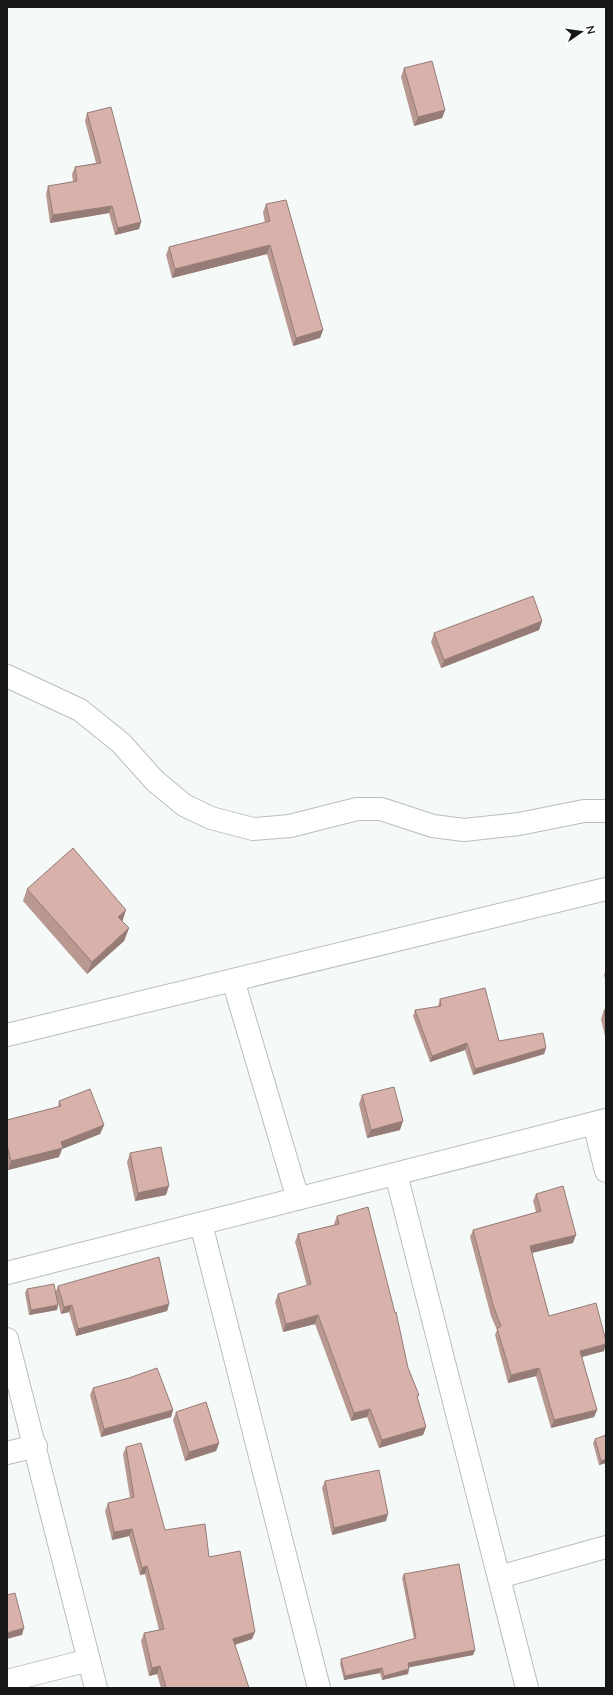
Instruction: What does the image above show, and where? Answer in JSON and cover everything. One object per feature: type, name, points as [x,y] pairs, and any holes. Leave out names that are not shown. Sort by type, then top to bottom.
[{"type":"street","points":[[7,676],[80,710],[121,743],[155,781],[184,805],[211,818],[253,829],[290,826],[357,809],[381,809],[434,826],[464,830],[519,824],[584,811],[606,811]]},
{"type":"street","points":[[7,1035],[606,889]]},
{"type":"street","points":[[232,980],[298,1199]]},
{"type":"street","points":[[7,1274],[600,1122],[606,1171]]},
{"type":"street","points":[[396,1174],[527,1688]]},
{"type":"street","points":[[201,1224],[319,1688]]},
{"type":"street","points":[[7,1339],[36,1446],[96,1688]]},
{"type":"street","points":[[7,1453],[36,1446]]},
{"type":"street","points":[[499,1577],[606,1547]]},
{"type":"street","points":[[7,1681],[89,1660]]},
{"type":"building","points":[[432,61],[445,110],[418,117],[404,68]]},
{"type":"building","points":[[111,107],[141,222],[118,228],[112,206],[53,215],[48,186],[77,181],[75,167],[101,163],[87,113]]},
{"type":"building","points":[[286,200],[323,330],[296,338],[270,245],[175,269],[169,247],[270,221],[266,204]]},
{"type":"building","points":[[533,596],[542,621],[444,660],[434,633]]},
{"type":"building","points":[[73,848],[126,910],[118,917],[129,928],[92,962],[27,889]]},
{"type":"building","points":[[485,988],[499,1041],[543,1033],[546,1048],[475,1069],[467,1043],[432,1056],[415,1010],[441,1006],[440,999]]},
{"type":"building","points":[[394,1087],[403,1121],[371,1130],[362,1095]]},
{"type":"building","points":[[90,1089],[104,1125],[61,1142],[63,1148],[11,1161],[7,1145],[7,1120],[61,1106],[59,1101]]},
{"type":"building","points":[[161,1147],[169,1186],[138,1193],[130,1153]]},
{"type":"building","points":[[563,1186],[576,1235],[530,1246],[549,1316],[596,1303],[606,1344],[580,1351],[597,1410],[554,1420],[539,1368],[511,1375],[497,1328],[501,1326],[494,1308],[473,1230],[541,1211],[536,1194]]},
{"type":"building","points":[[368,1207],[395,1313],[396,1312],[408,1368],[419,1395],[417,1396],[426,1427],[382,1440],[370,1409],[354,1413],[318,1315],[286,1324],[278,1294],[311,1284],[298,1234],[339,1224],[337,1216]]},
{"type":"building","points":[[159,1257],[169,1304],[78,1329],[72,1305],[64,1307],[58,1286]]},
{"type":"building","points":[[54,1284],[58,1305],[31,1310],[27,1289]]},
{"type":"building","points":[[157,1368],[173,1410],[104,1429],[93,1388]]},
{"type":"building","points":[[206,1402],[219,1443],[189,1452],[176,1412]]},
{"type":"building","points":[[606,1435],[606,1459],[601,1461],[595,1439]]},
{"type":"building","points":[[141,1443],[165,1530],[205,1524],[209,1557],[240,1551],[255,1632],[233,1639],[249,1688],[166,1688],[160,1666],[152,1668],[144,1633],[164,1629],[147,1566],[142,1568],[132,1529],[114,1532],[108,1503],[134,1497],[126,1447]]},
{"type":"building","points":[[379,1470],[388,1514],[334,1528],[325,1481]]},
{"type":"building","points":[[459,1564],[475,1650],[408,1663],[409,1669],[384,1676],[382,1668],[345,1676],[341,1659],[416,1638],[404,1574]]},
{"type":"building","points":[[15,1593],[24,1628],[7,1633],[7,1595]]}]
